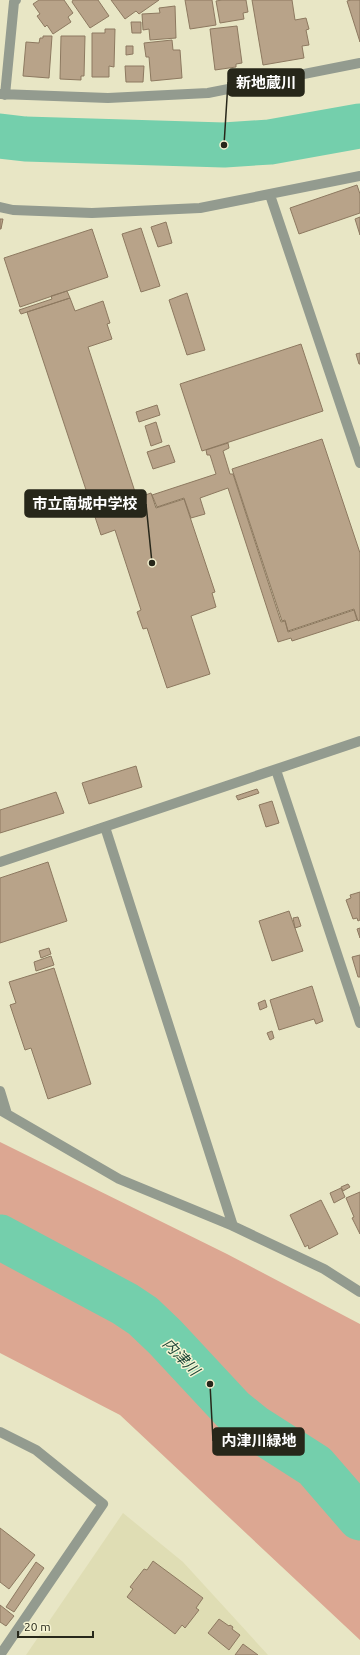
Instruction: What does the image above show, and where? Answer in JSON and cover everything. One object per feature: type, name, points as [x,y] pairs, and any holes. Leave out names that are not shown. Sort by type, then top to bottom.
[{"type":"street","points":[[16,0],[14,2],[2,95],[108,98],[208,93],[360,63]]},
{"type":"street","points":[[0,207],[13,210],[108,212],[200,208],[360,176]]},
{"type":"street","points":[[270,195],[360,463]]},
{"type":"street","points":[[0,862],[105,828],[360,741]]},
{"type":"street","points":[[276,770],[360,1023]]},
{"type":"street","points":[[105,828],[233,1226]]},
{"type":"street","points":[[0,1091],[4,1112],[119,1179],[233,1226],[324,1269],[360,1292]]},
{"type":"street","points":[[0,1432],[36,1450],[103,1504],[0,1655]]},
{"type":"shaded area","points":[[0,1142],[227,1254],[360,1324],[360,1640],[120,1415],[0,1353]]},
{"type":"shaded area","points":[[123,1513],[183,1562],[268,1655],[26,1655]]},
{"type":"building","points":[[39,0],[64,0],[73,13],[68,17],[71,22],[53,34],[47,25],[45,27],[37,16],[40,14],[33,4]]},
{"type":"building","points":[[73,0],[98,0],[109,16],[90,28],[72,2]]},
{"type":"building","points":[[111,0],[159,0],[139,14],[136,11],[125,19]]},
{"type":"building","points":[[185,0],[212,0],[216,25],[190,29]]},
{"type":"building","points":[[246,0],[248,12],[243,13],[244,19],[220,23],[216,1]]},
{"type":"building","points":[[252,0],[292,0],[295,20],[306,18],[309,29],[306,30],[309,45],[302,46],[304,58],[263,65]]},
{"type":"building","points":[[360,0],[360,42],[347,1]]},
{"type":"building","points":[[175,6],[176,38],[150,40],[149,29],[143,30],[142,14],[160,13],[159,8]]},
{"type":"building","points":[[131,22],[141,22],[141,33],[132,33]]},
{"type":"building","points":[[237,26],[242,63],[236,64],[236,67],[215,70],[210,29]]},
{"type":"building","points":[[105,29],[115,29],[114,67],[109,66],[109,77],[92,77],[92,33],[105,33]]},
{"type":"building","points":[[43,36],[52,36],[49,78],[23,76],[26,42],[39,43],[40,38],[43,38]]},
{"type":"building","points":[[61,36],[85,36],[84,76],[81,76],[81,80],[60,79]]},
{"type":"building","points":[[172,40],[173,50],[180,50],[182,78],[151,81],[149,57],[146,57],[144,43]]},
{"type":"building","points":[[126,46],[133,46],[133,54],[126,55]]},
{"type":"building","points":[[125,66],[144,66],[143,82],[126,82]]},
{"type":"building","points":[[357,185],[360,194],[360,213],[299,234],[290,208]]},
{"type":"building","points":[[360,217],[360,235],[355,219]]},
{"type":"building","points":[[0,219],[3,219],[1,229],[0,229]]},
{"type":"building","points":[[166,222],[172,243],[158,247],[151,227]]},
{"type":"building","points":[[141,228],[160,286],[141,292],[122,234]]},
{"type":"building","points":[[92,229],[108,277],[20,307],[4,258]]},
{"type":"building","points":[[67,291],[70,298],[21,314],[19,310],[52,299],[51,296]]},
{"type":"building","points":[[187,293],[205,350],[187,355],[169,300]]},
{"type":"building","points":[[70,298],[75,311],[103,301],[110,323],[107,324],[112,339],[88,347],[137,498],[151,493],[156,508],[184,499],[215,592],[212,593],[216,607],[191,616],[210,674],[167,688],[147,628],[143,629],[137,612],[141,610],[115,530],[101,535],[27,312]]},
{"type":"building","points":[[301,344],[323,411],[202,451],[180,384]]},
{"type":"building","points":[[360,353],[360,364],[359,364],[356,354]]},
{"type":"building","points":[[157,405],[160,415],[139,422],[136,412]]},
{"type":"building","points":[[156,422],[162,442],[151,446],[145,426]]},
{"type":"building","points":[[322,439],[360,553],[360,620],[358,621],[354,609],[288,631],[285,620],[282,621],[232,469]]},
{"type":"building","points":[[228,443],[229,448],[223,451],[230,474],[233,474],[281,622],[285,621],[288,632],[354,610],[357,620],[292,641],[291,638],[278,642],[228,488],[200,498],[205,514],[191,518],[184,498],[157,507],[152,495],[216,474],[210,455],[207,455],[206,450]]},
{"type":"building","points":[[169,445],[175,462],[153,469],[147,452]]},
{"type":"building","points":[[136,766],[142,787],[89,804],[82,783]]},
{"type":"building","points":[[257,789],[259,793],[238,800],[236,796]]},
{"type":"building","points":[[56,792],[64,813],[0,833],[0,810]]},
{"type":"building","points":[[272,801],[279,823],[266,827],[259,805]]},
{"type":"building","points":[[48,862],[67,921],[0,943],[0,878]]},
{"type":"building","points":[[360,892],[360,920],[358,921],[357,918],[353,919],[346,900],[351,898],[350,895]]},
{"type":"building","points":[[289,911],[303,951],[272,961],[259,921]]},
{"type":"building","points":[[298,917],[301,926],[295,928],[293,918]]},
{"type":"building","points":[[360,928],[360,938],[357,929]]},
{"type":"building","points":[[49,948],[51,954],[41,958],[39,951]]},
{"type":"building","points":[[360,955],[360,977],[358,977],[352,957]]},
{"type":"building","points":[[51,956],[54,965],[36,971],[34,962]]},
{"type":"building","points":[[54,968],[91,1084],[48,1099],[31,1048],[25,1050],[10,1005],[16,1003],[9,982]]},
{"type":"building","points":[[312,986],[323,1021],[316,1024],[314,1019],[279,1030],[270,1000]]},
{"type":"building","points":[[265,1000],[267,1007],[260,1010],[258,1003]]},
{"type":"building","points":[[272,1031],[274,1038],[270,1040],[267,1033]]},
{"type":"building","points":[[348,1184],[350,1187],[343,1191],[341,1187]]},
{"type":"building","points":[[341,1188],[345,1197],[334,1203],[330,1193]]},
{"type":"building","points":[[360,1192],[360,1234],[352,1218],[354,1217],[346,1198]]},
{"type":"building","points":[[321,1200],[338,1234],[309,1249],[308,1245],[305,1247],[290,1215]]},
{"type":"building","points":[[0,1528],[35,1555],[9,1589],[0,1582]]},
{"type":"building","points":[[153,1561],[203,1598],[196,1608],[199,1610],[185,1628],[182,1625],[175,1634],[127,1597],[133,1589],[130,1587],[144,1569],[147,1570]]},
{"type":"building","points":[[36,1562],[44,1568],[14,1612],[6,1607]]},
{"type":"building","points":[[0,1605],[14,1616],[6,1626],[0,1622]]},
{"type":"building","points":[[219,1619],[233,1627],[232,1629],[240,1635],[229,1650],[208,1633]]},
{"type":"building","points":[[243,1644],[258,1655],[235,1655]]},
{"type":"waterway","points":[[0,136],[25,139],[224,145],[270,142],[360,126]]},
{"type":"waterway","name":"内津川","points":[[0,1237],[125,1304],[143,1316],[165,1337],[233,1410],[254,1427],[315,1466],[360,1518]]},
{"type":"place","name":"新地蔵川","points":[[224,145]]},
{"type":"place","name":"市立南城中学校","points":[[152,563]]},
{"type":"place","name":"内津川緑地","points":[[210,1384]]}]
